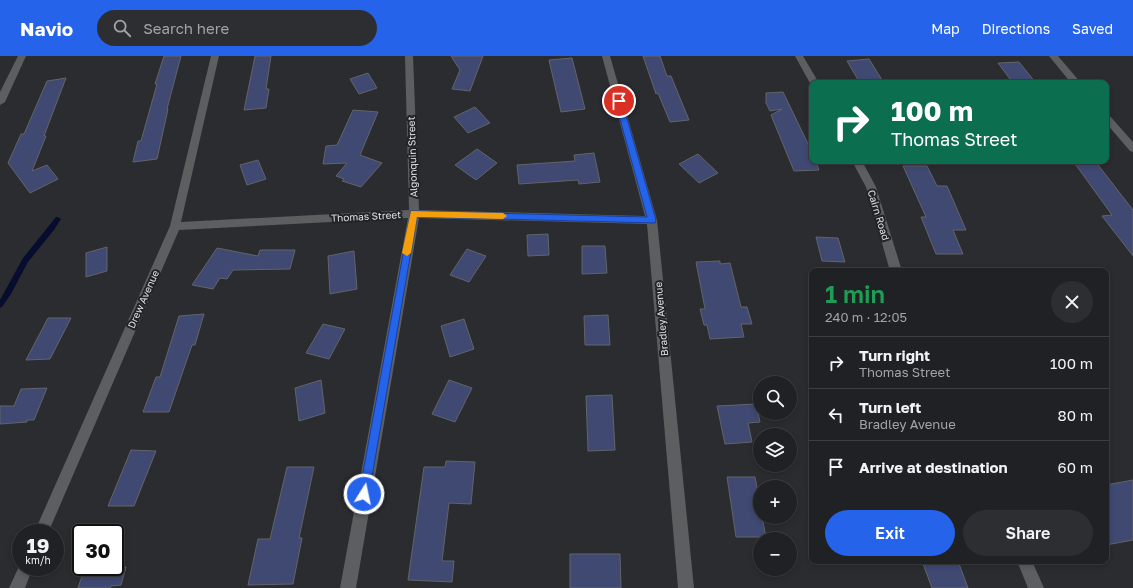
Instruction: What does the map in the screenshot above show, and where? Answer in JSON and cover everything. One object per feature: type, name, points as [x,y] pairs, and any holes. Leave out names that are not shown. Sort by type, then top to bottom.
[{"type":"street","points":[[0,102],[22,56]]},
{"type":"street","name":"Drew Avenue","points":[[45,524],[176,226],[215,56]]},
{"type":"street","name":"Algonquin Street","points":[[348,588],[414,214],[410,56]]},
{"type":"street","name":"Bradley Avenue","points":[[606,56],[652,220],[686,588]]},
{"type":"street","points":[[800,56],[812,80]]},
{"type":"street","points":[[1053,56],[1073,80]]},
{"type":"street","points":[[1109,121],[1133,149]]},
{"type":"street","name":"Cairn Road","points":[[859,164],[871,187],[895,268]]},
{"type":"street","name":"Thomas Street","points":[[176,226],[414,214],[652,220]]},
{"type":"street","points":[[1025,564],[1036,588]]},
{"type":"street","points":[[17,588],[22,576]]},
{"type":"building","points":[[164,56],[181,56],[167,109],[157,159],[133,162],[138,141],[141,141],[157,84],[155,84]]},
{"type":"building","points":[[255,56],[271,56],[266,89],[269,89],[266,108],[244,110]]},
{"type":"building","points":[[451,56],[483,56],[470,91],[452,89],[460,70]]},
{"type":"building","points":[[643,56],[660,56],[667,76],[671,76],[689,120],[670,122],[658,93],[656,94]]},
{"type":"building","points":[[572,58],[585,109],[561,112],[549,60]]},
{"type":"building","points":[[869,59],[882,80],[858,80],[847,61]]},
{"type":"building","points":[[1019,62],[1034,80],[1011,80],[998,63]]},
{"type":"building","points":[[368,73],[377,88],[359,94],[350,79]]},
{"type":"building","points":[[66,78],[32,171],[47,165],[58,179],[30,193],[8,163],[21,134],[24,134],[47,81]]},
{"type":"building","points":[[783,92],[809,146],[809,164],[817,164],[819,170],[794,171],[771,115],[782,109],[770,111],[766,103],[766,93]]},
{"type":"building","points":[[475,107],[490,123],[468,133],[454,117]]},
{"type":"building","points":[[353,110],[378,112],[360,155],[382,163],[361,187],[342,181],[344,179],[336,176],[347,163],[323,164],[326,146],[337,145]]},
{"type":"building","points":[[477,149],[497,163],[476,180],[455,165]]},
{"type":"building","points":[[594,153],[600,182],[579,184],[578,180],[519,184],[517,165],[575,161],[574,155]]},
{"type":"building","points":[[698,154],[718,173],[699,183],[679,164]]},
{"type":"building","points":[[258,160],[266,179],[247,185],[240,165]]},
{"type":"building","points":[[1075,164],[1097,164],[1133,210],[1133,256],[1102,216],[1112,215]]},
{"type":"building","points":[[903,166],[927,166],[937,186],[947,186],[966,230],[953,230],[963,254],[936,254],[921,217],[926,217]]},
{"type":"building","points":[[548,234],[549,255],[528,256],[527,235]]},
{"type":"building","points":[[816,237],[838,238],[845,262],[822,261]]},
{"type":"building","points":[[582,246],[605,246],[607,273],[582,274]]},
{"type":"building","points":[[107,247],[107,271],[86,277],[86,253]]},
{"type":"building","points":[[217,248],[258,256],[260,250],[295,250],[290,269],[233,270],[227,279],[220,278],[213,289],[192,285]]},
{"type":"building","points":[[467,249],[486,256],[469,282],[450,275]]},
{"type":"building","points":[[354,251],[357,289],[330,294],[328,256]]},
{"type":"building","points":[[720,261],[720,264],[730,263],[741,307],[747,307],[752,324],[741,324],[744,337],[710,339],[707,325],[704,325],[700,309],[705,309],[696,262]]},
{"type":"building","points":[[204,314],[195,345],[192,345],[169,412],[143,412],[156,377],[160,377],[179,316]]},
{"type":"building","points":[[608,315],[610,345],[585,345],[584,316]]},
{"type":"building","points":[[48,318],[71,318],[50,359],[26,360]]},
{"type":"building","points":[[464,319],[474,349],[450,357],[441,326]]},
{"type":"building","points":[[323,324],[345,329],[329,359],[306,353]]},
{"type":"building","points":[[321,380],[325,413],[299,421],[295,388]]},
{"type":"building","points":[[449,380],[472,388],[455,422],[432,414]]},
{"type":"building","points":[[47,388],[34,420],[0,424],[0,406],[14,406],[21,389]]},
{"type":"building","points":[[612,395],[615,450],[588,451],[586,396]]},
{"type":"building","points":[[753,404],[753,420],[760,420],[760,422],[748,423],[752,442],[725,444],[717,406]]},
{"type":"building","points":[[131,450],[156,451],[134,506],[108,506]]},
{"type":"building","points":[[446,461],[475,462],[471,504],[449,503],[442,561],[454,561],[452,582],[408,580],[424,467],[445,467]]},
{"type":"building","points":[[287,467],[314,467],[299,538],[302,538],[293,584],[248,585],[258,539],[270,539]]},
{"type":"building","points":[[727,477],[755,477],[756,480],[753,480],[753,524],[763,524],[765,532],[753,532],[753,537],[736,537]]},
{"type":"building","points":[[1133,480],[1133,540],[1109,544],[1109,484]]},
{"type":"building","points":[[570,554],[620,554],[621,588],[570,588]]},
{"type":"building","points":[[923,564],[959,564],[968,588],[932,588]]},
{"type":"building","points":[[82,576],[124,576],[121,585],[111,586],[110,588],[78,588]]},
{"type":"waterway","points":[[0,305],[5,299],[26,260],[58,219]]},
{"type":"slow traffic","points":[[407,253],[414,214],[503,216]]},
{"type":"route","points":[[364,494],[414,214],[652,220],[619,101]]}]
